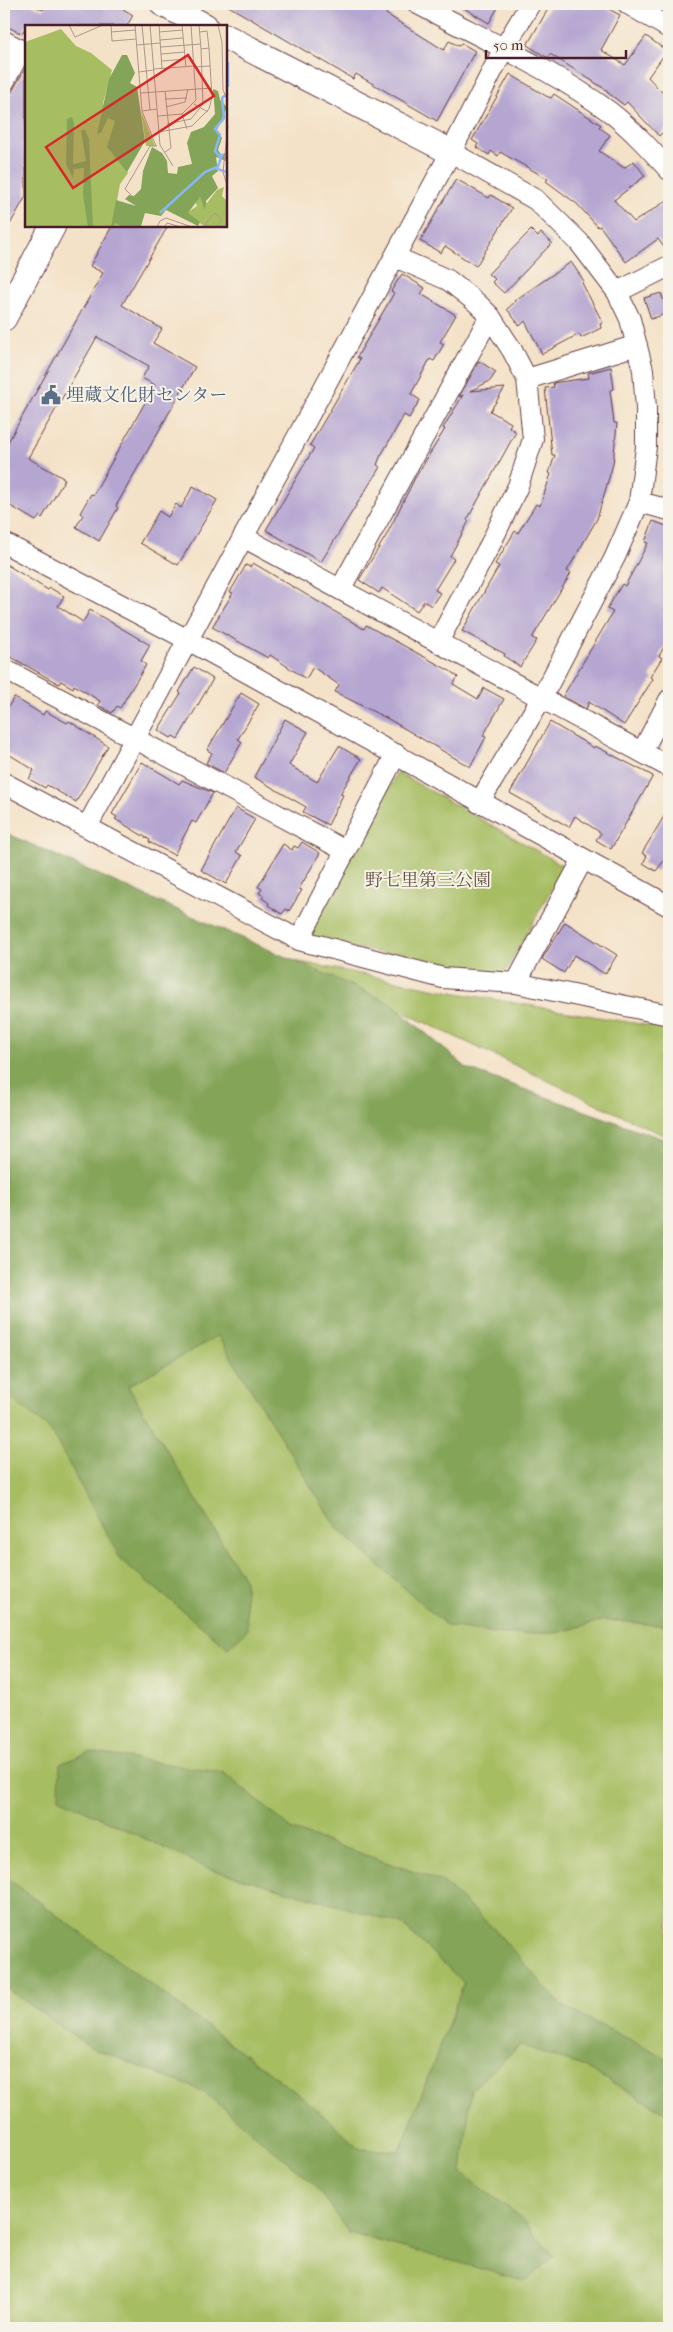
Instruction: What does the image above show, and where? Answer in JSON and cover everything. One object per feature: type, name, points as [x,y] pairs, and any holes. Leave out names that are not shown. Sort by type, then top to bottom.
[{"type":"street","points":[[418,4],[554,76],[610,112],[649,146],[669,170]]},
{"type":"street","points":[[86,827],[395,257],[503,50],[530,4]]},
{"type":"street","points":[[628,4],[669,28]]},
{"type":"street","points":[[171,11],[203,25]]},
{"type":"street","points":[[228,38],[451,152],[536,200],[579,242],[617,292],[630,319],[643,370],[646,408],[646,447],[639,502],[615,557],[541,699],[479,803]]},
{"type":"street","points":[[4,82],[17,48]]},
{"type":"street","points":[[4,318],[52,228]]},
{"type":"street","points":[[395,257],[448,280],[490,316],[512,350],[527,379],[533,439],[518,486],[491,543],[438,642]]},
{"type":"street","points":[[617,292],[669,266]]},
{"type":"street","points":[[341,588],[490,316]]},
{"type":"street","points":[[527,379],[637,345]]},
{"type":"street","points":[[639,502],[669,510]]},
{"type":"street","points":[[243,537],[341,588],[669,768]]},
{"type":"street","points":[[4,543],[188,640],[396,754],[479,803],[669,906]]},
{"type":"street","points":[[4,669],[134,740],[344,850]]},
{"type":"street","points":[[642,752],[669,700]]},
{"type":"street","points":[[299,940],[344,850],[396,754]]},
{"type":"street","points":[[4,783],[299,940],[443,978],[516,983],[669,1015]]},
{"type":"street","points":[[516,983],[583,859]]},
{"type":"green space","name":"野七里第三公園","points":[[397,772],[564,866],[504,975],[304,939]]},
{"type":"green space","points":[[4,832],[389,1002],[468,1069],[669,1141],[669,1626],[605,1620],[556,1633],[503,1634],[447,1626],[336,1527],[218,1336],[128,1386],[245,1581],[247,1630],[228,1648],[121,1560],[50,1429],[4,1393]]},
{"type":"green space","points":[[295,961],[457,993],[669,1029],[669,1138]]},
{"type":"green space","points":[[205,1327],[669,1578],[669,2328],[4,2328],[4,1381],[147,1345]]},
{"type":"green space","points":[[90,1752],[224,1773],[293,1830],[443,1882],[493,1928],[562,2006],[669,2059],[669,2114],[582,2066],[520,2045],[471,2090],[462,2173],[518,2215],[554,2256],[526,2281],[349,2233],[313,2183],[203,2091],[92,2048],[4,1987],[4,1876],[305,2099],[360,2149],[400,2151],[464,1983],[402,1924],[207,1868],[59,1798],[60,1764]]},
{"type":"building","points":[[4,4],[31,4],[43,10],[47,4],[126,4],[123,9],[133,15],[128,25],[25,25],[22,34],[4,25]]},
{"type":"building","points":[[225,4],[379,4],[388,9],[386,14],[444,50],[449,41],[459,46],[461,43],[475,51],[437,121],[356,74],[353,79]]},
{"type":"building","points":[[457,4],[500,4],[489,23]]},
{"type":"building","points":[[551,4],[599,4],[620,15],[601,50],[625,65],[646,36],[667,51],[648,77],[669,100],[669,126],[659,136],[627,102],[624,105],[608,91],[550,54],[548,58],[527,45]]},
{"type":"building","points":[[25,69],[25,198],[4,235],[4,106]]},
{"type":"building","points":[[510,74],[546,96],[551,98],[554,94],[601,125],[599,127],[610,135],[599,151],[624,168],[634,161],[645,176],[614,200],[634,222],[669,199],[669,254],[658,239],[626,262],[600,226],[598,227],[577,204],[546,181],[548,179],[500,152],[498,156],[491,151],[489,155],[476,147],[478,144],[472,140]]},
{"type":"building","points":[[456,179],[489,198],[491,195],[512,208],[476,266],[445,246],[441,253],[420,241]]},
{"type":"building","points":[[111,228],[167,228],[122,305],[162,329],[153,343],[195,367],[116,506],[118,508],[99,541],[76,527],[83,515],[80,513],[91,494],[93,495],[155,385],[142,378],[149,366],[97,337],[28,458],[65,479],[42,518],[40,516],[36,521],[4,502],[4,449],[103,273],[90,266]]},
{"type":"building","points":[[531,230],[538,237],[541,233],[552,243],[504,293],[492,282],[495,279],[488,274]]},
{"type":"building","points":[[571,262],[584,281],[582,283],[603,323],[600,324],[601,328],[581,338],[579,334],[542,354],[525,321],[520,326],[507,309],[514,301]]},
{"type":"building","points":[[402,274],[425,288],[421,294],[456,315],[440,342],[444,344],[434,361],[430,359],[411,394],[420,400],[409,418],[404,415],[380,457],[377,465],[380,467],[321,562],[266,530],[314,448],[310,445],[360,359],[357,357],[394,293],[391,291]]},
{"type":"building","points":[[661,293],[668,313],[651,319],[644,298]]},
{"type":"building","points":[[479,361],[496,372],[490,381],[470,391],[505,388],[490,411],[511,423],[509,427],[516,432],[467,520],[469,521],[450,556],[454,559],[435,590],[440,593],[431,606],[424,601],[417,611],[382,588],[379,593],[359,580],[386,536],[415,478],[445,429],[443,428],[463,395],[459,397]]},
{"type":"building","points":[[611,367],[614,389],[610,390],[614,423],[617,423],[613,464],[597,519],[567,571],[571,573],[532,638],[537,640],[520,667],[504,656],[505,654],[462,631],[499,566],[495,564],[515,531],[518,533],[536,504],[540,506],[551,474],[549,473],[555,455],[552,455],[545,388],[554,387],[553,383],[589,378],[588,373]]},
{"type":"building","points":[[193,486],[217,500],[178,565],[140,543],[159,511],[168,517],[176,504],[181,508]]},
{"type":"building","points":[[653,521],[669,527],[669,638],[659,656],[662,658],[650,677],[653,679],[624,725],[589,702],[586,709],[563,696],[613,612],[607,609],[622,584],[625,586],[648,543],[645,542]]},
{"type":"building","points":[[4,563],[48,590],[50,588],[64,596],[58,606],[83,622],[90,610],[150,645],[141,661],[146,665],[120,708],[117,706],[112,713],[98,705],[100,701],[74,685],[73,688],[61,681],[59,684],[4,653]]},
{"type":"building","points":[[253,563],[364,629],[366,625],[450,671],[458,677],[453,684],[478,699],[484,688],[504,699],[483,736],[486,737],[470,767],[390,720],[335,692],[339,685],[313,667],[306,679],[270,655],[268,658],[212,627],[233,593],[230,592],[246,565],[250,567]]},
{"type":"building","points":[[194,667],[213,679],[178,739],[173,736],[171,738],[158,730],[181,693],[179,692]]},
{"type":"building","points":[[241,693],[259,704],[238,739],[242,742],[224,773],[206,763],[212,753],[207,750]]},
{"type":"building","points":[[14,697],[43,715],[45,711],[67,723],[69,721],[108,746],[76,802],[47,785],[45,788],[29,779],[34,770],[4,751],[4,714]]},
{"type":"building","points":[[285,719],[308,732],[289,765],[317,782],[339,746],[361,759],[340,794],[343,795],[328,825],[303,812],[306,807],[254,777]]},
{"type":"building","points":[[550,722],[594,748],[595,746],[653,776],[611,849],[596,840],[601,833],[575,816],[569,827],[510,793]]},
{"type":"building","points":[[142,762],[179,784],[182,780],[213,793],[196,823],[192,821],[174,855],[149,842],[150,840],[115,819],[117,817],[112,814]]},
{"type":"building","points":[[236,808],[255,819],[236,852],[242,856],[226,884],[201,870]]},
{"type":"building","points":[[669,808],[669,854],[656,871],[643,863],[647,856],[642,853]]},
{"type":"building","points":[[302,842],[320,853],[299,889],[302,890],[289,911],[286,909],[282,914],[268,905],[269,903],[262,898],[264,896],[259,893],[262,889],[258,887],[283,844],[292,850],[294,846],[298,848]]},
{"type":"building","points":[[565,922],[617,955],[605,974],[574,955],[564,973],[542,959]]},
{"type":"place","name":"埋蔵文化財センター","points":[[51,395]]}]
